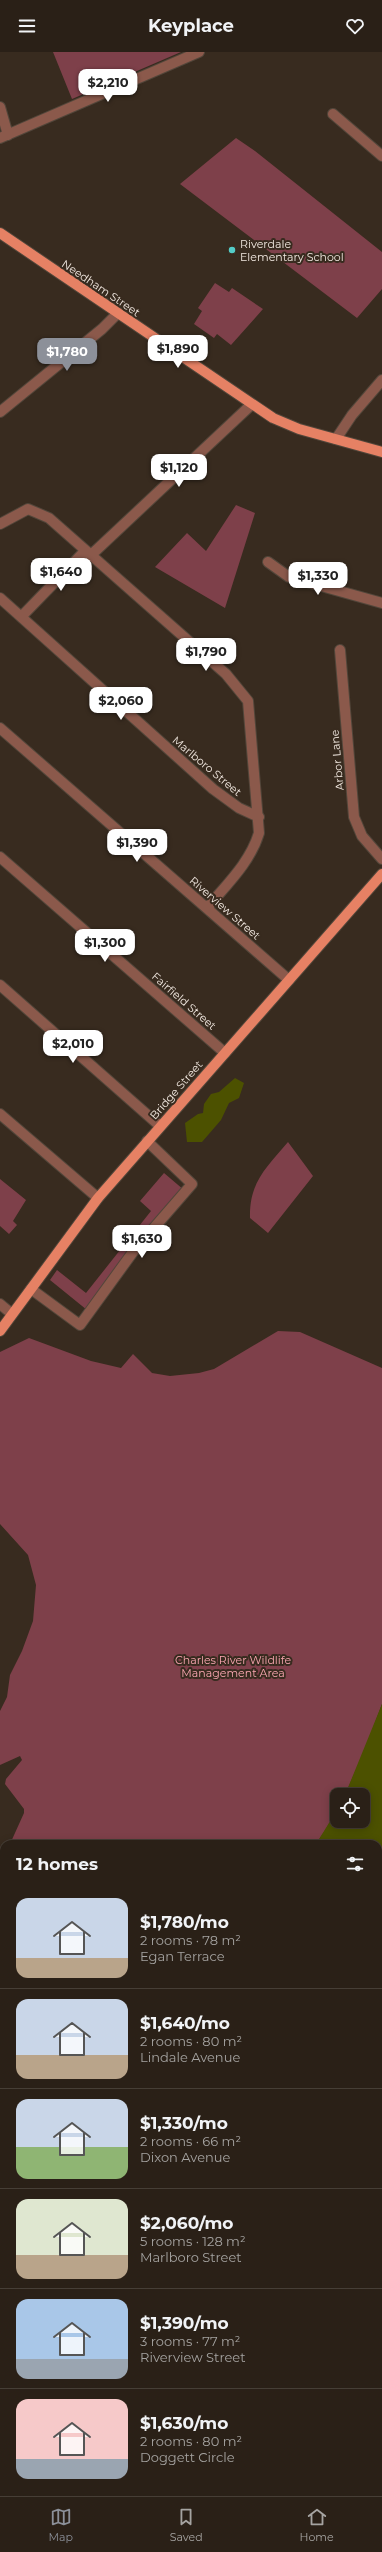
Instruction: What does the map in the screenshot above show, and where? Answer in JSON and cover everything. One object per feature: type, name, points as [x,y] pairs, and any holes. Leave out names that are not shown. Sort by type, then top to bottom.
[{"type":"main road","name":"Needham Street","points":[[0,233],[251,405],[291,426],[382,452]]},
{"type":"main road","name":"Bridge Street","points":[[0,1331],[98,1198],[382,874]]},
{"type":"street","points":[[0,107],[4,137],[200,52]]},
{"type":"street","points":[[333,114],[382,156]]},
{"type":"street","points":[[0,412],[102,329],[117,314]]},
{"type":"street","points":[[336,439],[352,415],[382,380]]},
{"type":"street","points":[[21,617],[87,553],[251,405]]},
{"type":"street","points":[[0,524],[28,509],[35,511],[60,526],[87,553],[226,674],[244,694],[248,701],[259,818],[259,833],[255,846],[236,874],[206,908]]},
{"type":"street","points":[[268,562],[289,577],[382,603]]},
{"type":"street","name":"Marlboro Street","points":[[2,603],[21,617],[213,789],[239,808],[259,818]]},
{"type":"street","name":"Arbor Lane","points":[[340,650],[354,817],[362,836],[382,859]]},
{"type":"street","name":"Riverview Street","points":[[0,728],[289,980]]},
{"type":"street","name":"Fairfield Street","points":[[0,857],[225,1053]]},
{"type":"street","points":[[0,985],[160,1126]]},
{"type":"street","points":[[0,1114],[98,1198]]},
{"type":"street","points":[[31,1289],[80,1325],[133,1252],[192,1184],[147,1141]]},
{"type":"street","points":[[0,1304],[12,1314]]},
{"type":"green space","points":[[53,52],[181,52],[72,99]]},
{"type":"green space","points":[[236,138],[255,151],[382,252],[382,289],[357,318],[180,184]]},
{"type":"green space","points":[[215,283],[229,292],[232,288],[263,309],[231,345],[217,334],[214,338],[194,324],[202,311],[198,308]]},
{"type":"green space","points":[[236,505],[255,513],[225,608],[155,567],[187,533],[206,551]]},
{"type":"green space","points":[[288,1142],[313,1176],[268,1233],[250,1218],[250,1205],[256,1185],[261,1176]]},
{"type":"green space","points":[[164,1173],[184,1190],[87,1310],[50,1280],[57,1270],[86,1293],[151,1211],[140,1201]]},
{"type":"green space","points":[[0,1179],[26,1200],[13,1221],[17,1225],[9,1234],[0,1226]]},
{"type":"green space","name":"Charles River Wildlife Management Area","points":[[278,1331],[300,1332],[382,1368],[382,1704],[365,1749],[348,1788],[330,1788],[330,1820],[318,1840],[12,1840],[24,1813],[24,1809],[5,1784],[6,1779],[22,1760],[20,1756],[0,1765],[0,1711],[7,1697],[10,1675],[22,1651],[33,1621],[36,1585],[28,1555],[0,1524],[0,1352],[29,1338],[91,1361],[121,1368],[133,1354],[152,1373],[170,1376],[199,1373],[214,1369]]},
{"type":"shaded area","points":[[235,1078],[244,1083],[239,1098],[229,1103],[221,1120],[202,1142],[187,1142],[185,1123],[198,1114],[203,1113],[204,1104],[211,1094],[219,1092]]},
{"type":"shaded area","points":[[382,1704],[382,1840],[318,1840],[330,1821],[330,1828],[370,1828],[370,1788],[348,1788]]},
{"type":"place","name":"Riverdale Elementary School","points":[[232,250]]}]
